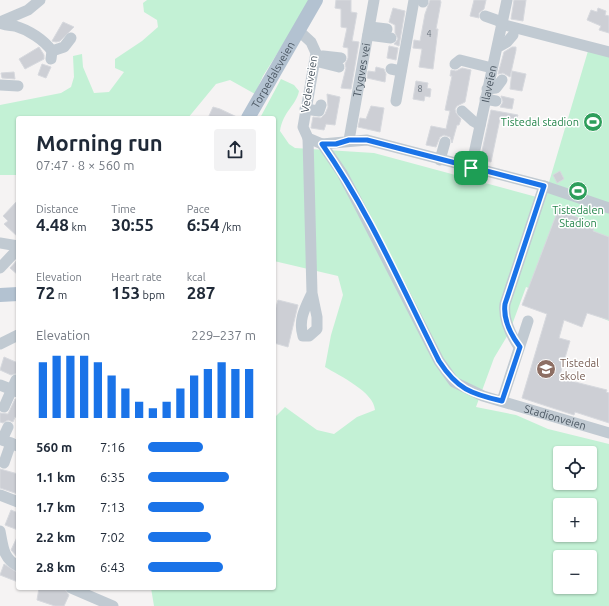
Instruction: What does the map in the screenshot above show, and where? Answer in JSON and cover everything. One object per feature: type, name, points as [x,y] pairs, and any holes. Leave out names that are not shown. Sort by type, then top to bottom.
[{"type":"main road","points":[[299,31],[316,0]]},
{"type":"main road","name":"Torpedalsveien","points":[[249,116],[299,31]]},
{"type":"main road","points":[[0,295],[16,294]]},
{"type":"street","points":[[0,23],[28,10],[40,0]]},
{"type":"street","name":"Trygves vei","points":[[349,140],[374,0]]},
{"type":"street","name":"Ilaveien","points":[[472,164],[480,125],[489,96],[507,0]]},
{"type":"street","points":[[396,101],[396,70],[407,58],[411,20],[420,1]]},
{"type":"street","points":[[485,16],[502,23],[609,52]]},
{"type":"street","points":[[411,20],[414,23],[415,38]]},
{"type":"street","points":[[0,23],[28,32],[48,44],[52,55],[64,47],[71,38]]},
{"type":"street","name":"Vedenveien","points":[[299,31],[311,42],[314,47],[315,59],[302,127],[308,138],[312,293]]},
{"type":"street","points":[[369,31],[389,34]]},
{"type":"street","points":[[499,45],[507,42],[513,34]]},
{"type":"street","points":[[315,59],[323,56],[340,63]]},
{"type":"street","points":[[455,64],[460,60],[495,63]]},
{"type":"street","points":[[489,96],[502,80]]},
{"type":"street","points":[[0,85],[18,86]]},
{"type":"street","points":[[306,109],[319,111],[321,105]]},
{"type":"street","points":[[462,111],[480,125]]},
{"type":"street","points":[[308,138],[322,144],[336,144],[363,136],[440,160],[490,166]]},
{"type":"street","points":[[440,160],[445,142]]},
{"type":"street","name":"Stadionveien","points":[[322,144],[342,173],[447,374],[462,387],[483,396],[609,433]]},
{"type":"street","points":[[472,164],[609,208]]},
{"type":"street","points":[[520,347],[510,333],[505,304],[544,186]]},
{"type":"street","points":[[0,243],[16,246]]},
{"type":"street","points":[[0,268],[16,251]]},
{"type":"street","points":[[502,401],[528,321]]},
{"type":"street","points":[[0,344],[16,336]]},
{"type":"street","points":[[0,385],[15,390],[4,408]]},
{"type":"street","points":[[4,463],[8,442],[8,428]]},
{"type":"street","points":[[0,496],[16,501]]},
{"type":"street","points":[[0,531],[6,557],[16,565]]},
{"type":"street","points":[[80,590],[94,593],[113,606]]},
{"type":"green space","points":[[147,0],[311,0],[263,76],[255,94],[230,80],[216,84],[190,116],[16,116],[16,175],[0,175],[0,105],[61,93],[71,87],[74,77],[73,56],[82,54],[83,67],[94,93],[109,92],[124,72],[115,68],[115,59],[142,41],[158,27],[157,20],[144,12],[143,3]]},
{"type":"green space","points":[[588,51],[609,56],[609,321],[526,287],[509,333],[494,358],[476,407],[516,415],[548,429],[609,444],[609,606],[154,606],[151,590],[276,590],[276,416],[285,407],[317,430],[334,434],[357,417],[375,410],[373,403],[363,391],[325,367],[331,335],[343,295],[338,276],[276,261],[276,116],[261,116],[281,79],[294,85],[299,91],[295,101],[284,118],[280,131],[289,144],[295,148],[374,153],[544,199]]},
{"type":"building","points":[[336,0],[351,0],[351,12],[357,13],[352,41],[359,42],[351,89],[341,88],[346,68],[345,64],[348,58],[348,48],[343,47],[347,28],[341,27],[341,9],[335,8]]},
{"type":"building","points":[[430,0],[440,0],[441,2],[436,29],[438,29],[433,69],[419,67],[422,49],[413,48],[414,40],[420,41],[425,14]]},
{"type":"building","points":[[474,0],[486,0],[484,9],[479,13],[479,18],[470,16]]},
{"type":"building","points":[[514,0],[526,0],[523,21],[511,19]]},
{"type":"building","points":[[393,8],[405,11],[399,46],[394,44],[398,39],[395,33],[395,25],[389,22]]},
{"type":"building","points":[[598,8],[606,11],[605,15],[609,16],[609,33],[599,30],[601,26],[587,20],[591,10],[597,12]]},
{"type":"building","points":[[63,22],[74,27],[60,41],[52,41]]},
{"type":"building","points":[[389,46],[398,48],[396,60],[387,58]]},
{"type":"building","points":[[39,47],[44,55],[44,59],[25,69],[19,59]]},
{"type":"building","points":[[512,47],[516,47],[516,50],[510,77],[503,73],[498,74],[504,52]]},
{"type":"building","points":[[42,64],[51,67],[46,78],[38,75]]},
{"type":"building","points":[[376,67],[384,69],[386,74],[385,82],[367,78],[368,71],[375,72]]},
{"type":"building","points":[[462,68],[471,70],[465,102],[457,106],[455,109],[456,113],[461,119],[459,125],[457,125],[452,143],[450,137],[444,135],[440,137],[436,147],[426,145],[431,126],[446,129],[450,111],[445,110],[452,76],[450,76],[451,70],[456,71]]},
{"type":"building","points":[[512,71],[526,74],[522,91],[510,89]]},
{"type":"building","points":[[14,72],[15,79],[2,78],[1,73]]},
{"type":"building","points":[[416,81],[428,83],[427,88],[431,89],[430,97],[425,96],[424,101],[413,99]]},
{"type":"building","points":[[327,94],[340,97],[335,125],[326,124],[324,130],[311,128],[313,117],[321,118],[325,114],[328,107]]},
{"type":"building","points":[[501,96],[514,99],[512,109],[500,107],[503,102]]},
{"type":"building","points":[[371,106],[384,108],[380,132],[358,127],[360,118],[366,119]]},
{"type":"building","points":[[213,107],[235,116],[209,116]]},
{"type":"building","points":[[491,110],[518,115],[516,121],[500,119],[491,162],[480,160]]},
{"type":"building","points":[[560,171],[564,179],[557,183],[553,175]]},
{"type":"building","points":[[16,202],[16,235],[4,224],[8,221],[3,216]]},
{"type":"building","points":[[558,210],[595,224],[593,231],[609,237],[609,320],[587,313],[582,327],[564,320],[559,338],[570,341],[559,378],[607,390],[606,392],[609,393],[609,423],[575,412],[574,415],[522,398],[547,314],[522,305]]},
{"type":"building","points":[[16,261],[16,273],[10,268]]},
{"type":"building","points":[[278,300],[298,305],[288,347],[276,344],[276,307]]},
{"type":"building","points":[[4,357],[16,362],[16,374],[11,375],[0,370]]},
{"type":"building","points":[[16,399],[16,417],[13,422],[8,420],[3,423],[0,422],[0,413],[8,414]]},
{"type":"building","points":[[0,469],[16,473],[16,493],[0,488]]},
{"type":"building","points":[[11,510],[16,512],[16,529],[5,525]]},
{"type":"building","points":[[16,539],[16,556],[11,550]]},
{"type":"building","points":[[4,564],[16,572],[16,581],[0,575]]},
{"type":"building","points":[[39,590],[65,590],[69,595],[64,606],[55,606],[37,600]]},
{"type":"place","name":"Tistedal stadion","points":[[593,122]]},
{"type":"place","name":"Tistedalen Stadion","points":[[578,191]]},
{"type":"place","name":"Tistedal skole","points":[[546,369]]},
{"type":"route","points":[[349,140],[367,140],[471,168],[544,186],[504,307],[510,333],[520,347],[502,401],[483,396],[462,387],[454,382],[447,374],[342,173],[322,144],[336,144],[349,140]]}]
